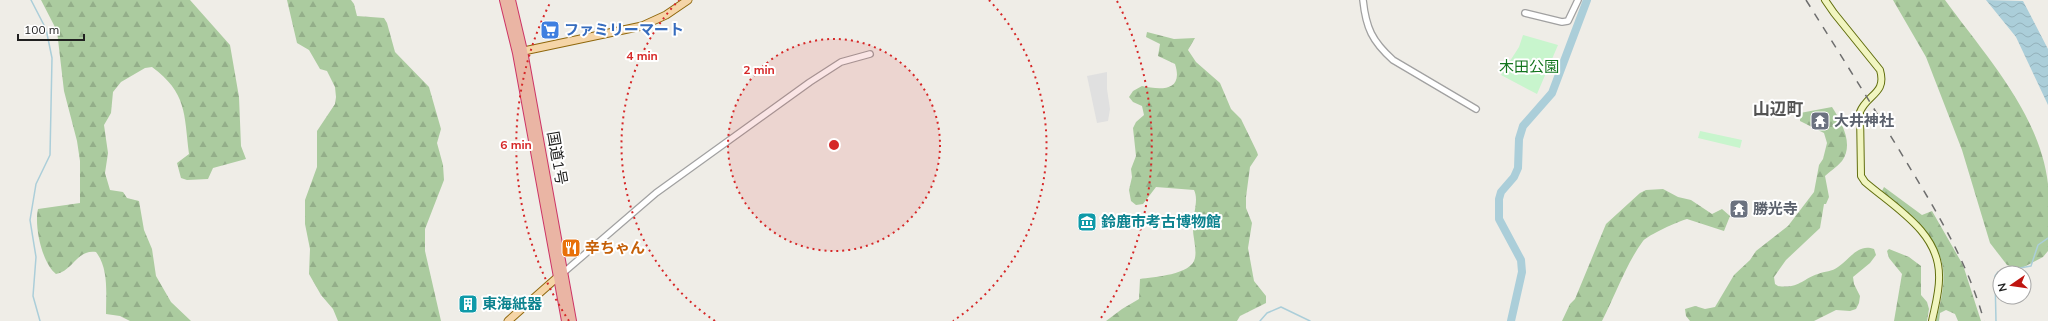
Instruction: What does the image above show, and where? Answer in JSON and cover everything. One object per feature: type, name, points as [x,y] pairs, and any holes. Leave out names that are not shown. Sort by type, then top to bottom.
[{"type":"highway","name":"国道1号","points":[[504,0],[520,52]]},
{"type":"highway","name":"国道1号","points":[[511,0],[560,275],[566,321]]},
{"type":"highway","name":"国道1号","points":[[560,275],[572,321]]},
{"type":"main road","points":[[520,52],[642,26],[666,15],[688,0]]},
{"type":"main road","points":[[1825,0],[1834,14],[1880,70],[1882,78],[1880,88],[1863,104],[1860,112],[1861,176],[1865,182],[1922,230],[1934,250],[1940,276],[1932,321]]},
{"type":"main road","points":[[508,321],[560,275]]},
{"type":"street","points":[[1363,0],[1366,22],[1372,38],[1382,50],[1394,60],[1476,109]]},
{"type":"street","points":[[1525,13],[1562,22],[1568,21],[1578,0]]},
{"type":"street","points":[[560,275],[656,193],[810,82],[841,62],[870,54]]},
{"type":"green space","points":[[41,0],[190,0],[230,45],[239,97],[241,146],[246,159],[213,168],[208,179],[187,180],[181,178],[177,163],[189,154],[182,105],[172,86],[152,67],[145,68],[121,82],[113,92],[111,113],[104,125],[108,153],[105,173],[110,190],[123,192],[127,198],[139,201],[144,230],[152,249],[156,276],[171,302],[191,321],[130,321],[120,316],[106,314],[105,274],[96,252],[84,254],[67,269],[56,274],[47,262],[38,234],[38,209],[80,203],[80,161],[77,141],[64,91],[57,31]]},
{"type":"green space","points":[[287,0],[351,0],[354,4],[357,16],[384,18],[387,23],[395,52],[429,87],[441,129],[437,143],[443,165],[444,180],[425,229],[425,251],[441,321],[338,321],[333,309],[321,295],[309,274],[310,249],[305,224],[305,200],[317,167],[317,131],[335,104],[336,97],[335,87],[327,71],[320,69],[309,50],[297,43]]},
{"type":"green space","points":[[1893,0],[1945,0],[2008,86],[2034,133],[2043,158],[2048,184],[2048,251],[2043,257],[2028,265],[2007,265],[1990,243],[1962,150],[1926,57]]},
{"type":"green space","points":[[1147,32],[1174,39],[1195,38],[1188,50],[1196,62],[1220,83],[1231,109],[1241,119],[1258,155],[1250,167],[1246,197],[1246,208],[1252,223],[1248,248],[1254,281],[1266,296],[1266,303],[1240,316],[1237,321],[1106,321],[1139,299],[1140,279],[1180,272],[1192,264],[1195,258],[1193,220],[1196,198],[1194,190],[1156,187],[1143,204],[1136,205],[1131,201],[1129,190],[1132,177],[1131,169],[1136,156],[1133,128],[1136,122],[1144,115],[1142,106],[1133,102],[1129,97],[1133,91],[1142,86],[1156,88],[1169,87],[1176,80],[1177,73],[1175,64],[1158,56],[1160,44],[1146,37]]},
{"type":"green space","name":"木田公園","points":[[1523,35],[1558,45],[1537,94],[1501,75],[1519,47]]},
{"type":"green space","points":[[1832,107],[1843,127],[1847,141],[1847,148],[1842,161],[1825,176],[1829,197],[1826,204],[1824,204],[1820,228],[1786,260],[1774,277],[1775,284],[1778,286],[1785,287],[1796,285],[1813,276],[1836,269],[1854,253],[1863,248],[1874,249],[1876,255],[1870,263],[1853,277],[1854,284],[1860,296],[1856,309],[1850,311],[1836,310],[1814,321],[1690,321],[1686,316],[1685,309],[1695,306],[1705,309],[1715,307],[1734,275],[1750,260],[1756,251],[1788,226],[1814,192],[1819,165],[1823,159],[1827,143],[1824,133],[1800,121],[1800,113]]},
{"type":"green space","points":[[1700,131],[1742,140],[1740,148],[1698,138]]},
{"type":"green space","points":[[1884,187],[1922,215],[1932,211],[1963,265],[1981,321],[1958,321],[1955,314],[1946,310],[1940,313],[1939,321],[1936,321],[1942,295],[1943,282],[1943,269],[1940,258],[1928,236],[1910,216],[1882,191]]},
{"type":"green space","points":[[1663,189],[1678,197],[1691,200],[1712,214],[1722,209],[1730,216],[1724,231],[1687,219],[1651,235],[1643,241],[1631,260],[1602,321],[1562,321],[1570,304],[1575,299],[1606,224],[1640,193],[1646,190]]},
{"type":"green space","points":[[1889,249],[1909,257],[1921,266],[1921,295],[1927,302],[1929,309],[1927,321],[1894,321],[1902,274],[1889,258],[1887,251]]},
{"type":"shaded area","points":[[1107,72],[1107,89],[1110,109],[1108,121],[1097,123],[1087,76]]},
{"type":"water","points":[[1986,0],[2023,1],[2048,49],[2048,105],[2016,37]]},
{"type":"waterway","points":[[31,0],[46,29],[52,58],[50,155],[36,184],[30,220],[36,257],[33,296],[40,321]]},
{"type":"waterway","points":[[1511,321],[1522,272],[1521,260],[1499,219],[1499,199],[1501,192],[1514,177],[1518,168],[1519,139],[1523,126],[1552,93],[1587,0]]},
{"type":"waterway","points":[[1996,321],[1995,276],[1998,272],[2031,266],[2038,245],[2048,238]]},
{"type":"waterway","points":[[1260,321],[1267,313],[1281,307],[1310,321]]},
{"type":"railway","points":[[1806,0],[1941,220],[1970,279],[1984,321]]},
{"type":"place","name":"ファミリーマート","points":[[550,30]]},
{"type":"place","name":"大井神社","points":[[1820,121]]},
{"type":"place","name":"勝光寺","points":[[1739,209]]},
{"type":"place","name":"鈴鹿市考古博物館","points":[[1087,222]]},
{"type":"place","name":"辛ちゃん","points":[[571,248]]},
{"type":"place","name":"東海紙器","points":[[468,304]]},
{"type":"district","name":"山辺町","points":[[1778,109]]}]
